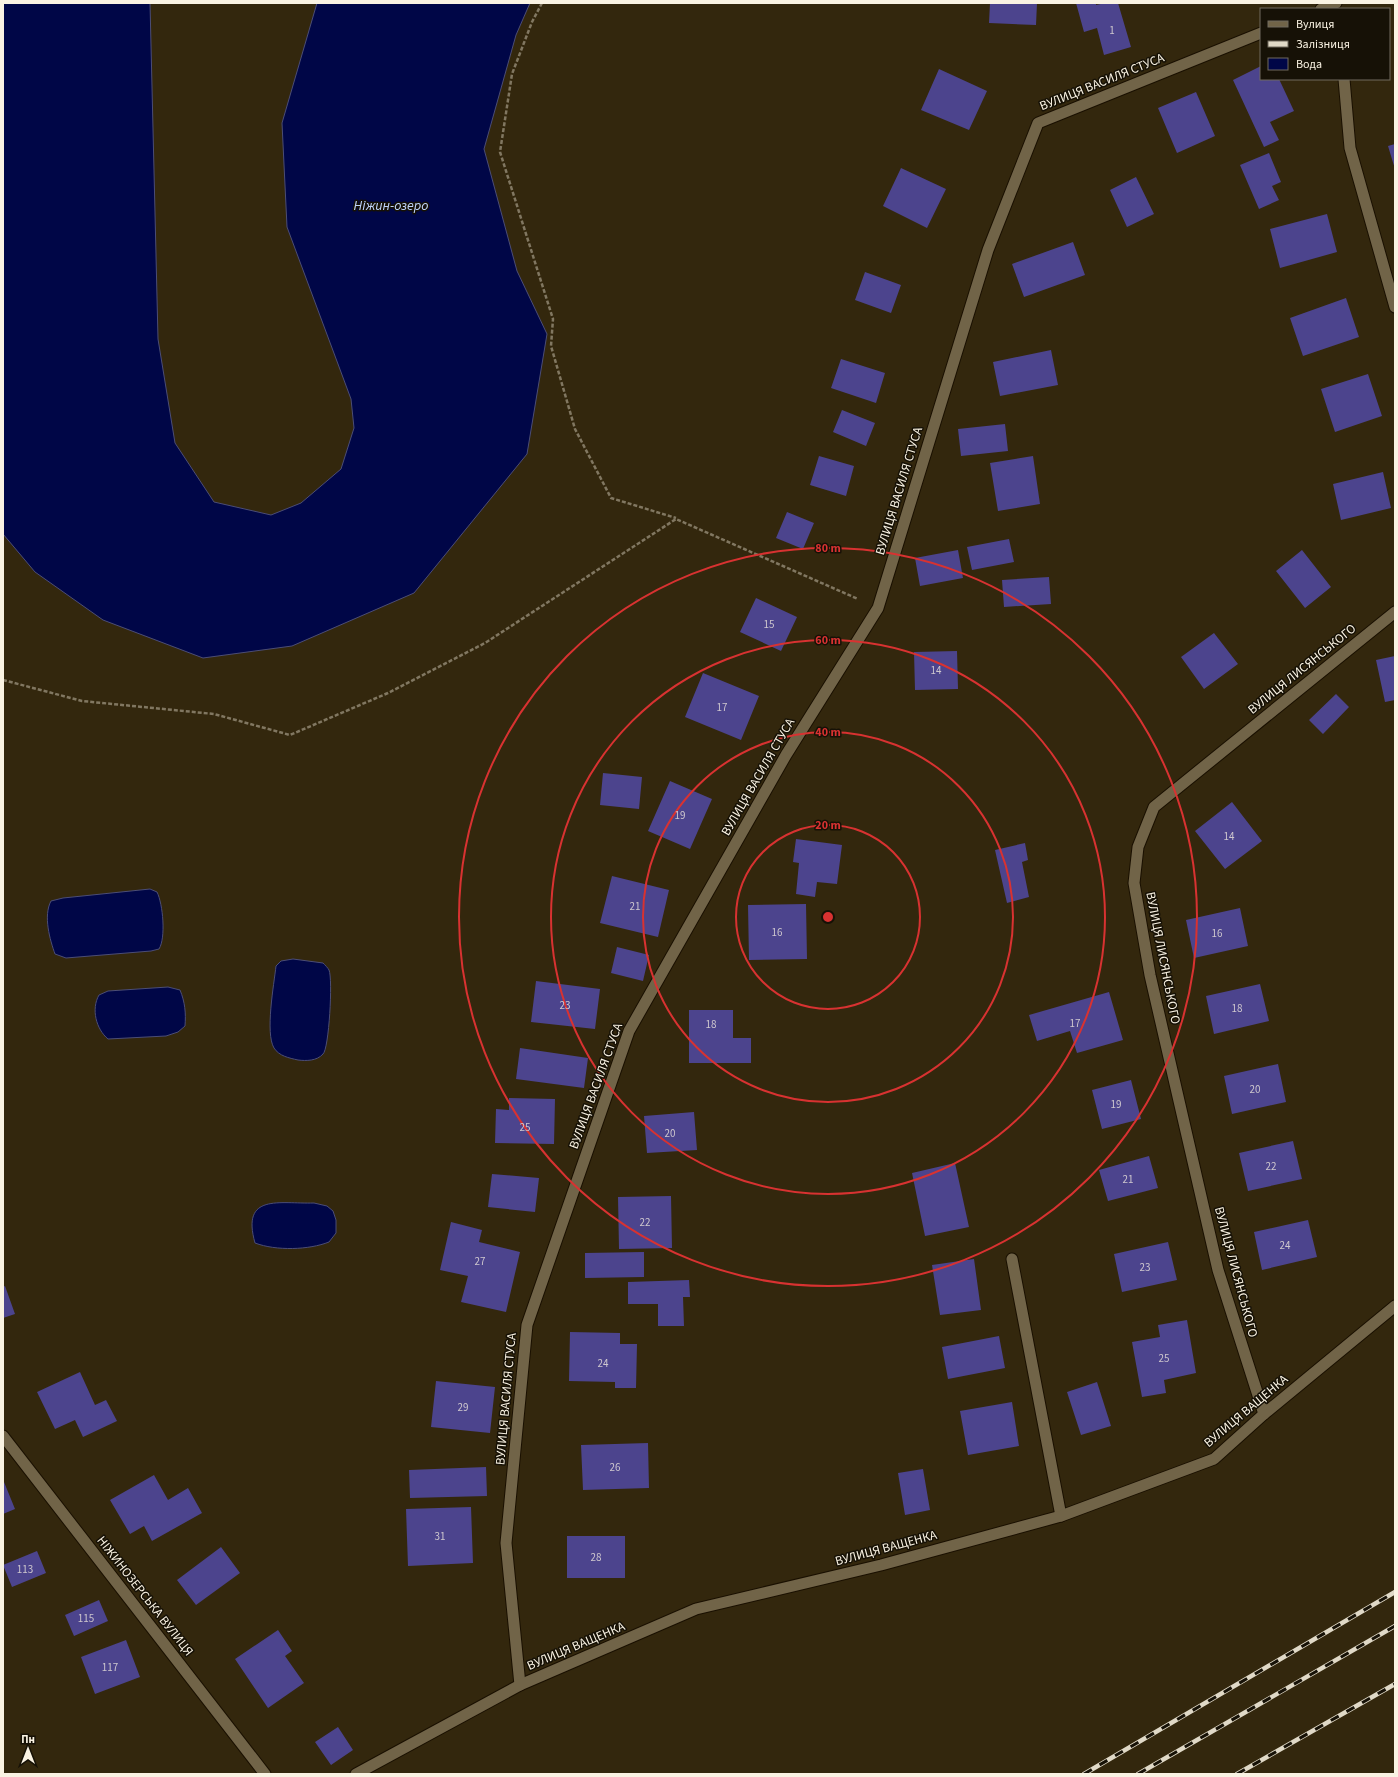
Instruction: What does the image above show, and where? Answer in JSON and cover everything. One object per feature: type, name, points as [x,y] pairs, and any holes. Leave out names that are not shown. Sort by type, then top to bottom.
[{"type":"street","points":[[1324,8],[1336,3]]},
{"type":"street","name":"ВУЛИЦЯ ВАСИЛЯ СТУСА","points":[[520,1685],[506,1543],[527,1325],[629,1031],[786,755],[878,608],[988,250],[1038,123],[1260,33]]},
{"type":"street","points":[[1344,80],[1350,148],[1395,307]]},
{"type":"street","name":"ВУЛИЦЯ ЛИСЯНСЬКОГО","points":[[1264,1414],[1218,1270],[1150,975],[1134,883],[1138,847],[1154,807],[1395,612]]},
{"type":"street","points":[[1012,1259],[1061,1516]]},
{"type":"street","name":"ВУЛИЦЯ ВАЩЕНКА","points":[[356,1774],[520,1685],[696,1609],[881,1565],[1061,1516],[1214,1459],[1264,1414],[1395,1306]]},
{"type":"street","name":"НІЖИНОЗЕРСЬКА ВУЛИЦЯ","points":[[3,1436],[265,1774]]},
{"type":"path","points":[[542,3],[532,22],[512,74],[500,152],[553,319],[551,346],[575,429],[611,498],[676,519],[878,608]]},
{"type":"path","points":[[3,680],[82,701],[214,714],[290,735],[388,693],[485,643],[676,519]]},
{"type":"water","name":"Ніжин-озеро","points":[[3,3],[150,3],[158,339],[175,443],[214,502],[271,515],[301,503],[341,469],[354,428],[351,399],[287,227],[282,123],[317,3],[530,3],[516,35],[484,149],[517,271],[547,334],[527,454],[414,593],[292,646],[203,658],[103,620],[35,572],[3,534]]},
{"type":"water","points":[[150,889],[157,892],[161,904],[163,929],[159,949],[151,951],[66,958],[55,954],[49,935],[47,921],[51,901],[63,898]]},
{"type":"water","points":[[293,959],[323,963],[329,970],[331,986],[327,1040],[323,1054],[318,1058],[311,1060],[298,1060],[281,1055],[276,1051],[271,1041],[270,1020],[276,966],[281,961]]},
{"type":"water","points":[[168,987],[180,990],[184,1003],[185,1026],[178,1032],[166,1036],[108,1039],[100,1030],[95,1012],[95,1006],[99,995],[108,991]]},
{"type":"water","points":[[276,1203],[314,1203],[327,1206],[333,1211],[336,1220],[336,1233],[329,1242],[302,1248],[263,1246],[255,1243],[252,1227],[253,1216],[258,1209],[266,1205]]},
{"type":"building","points":[[990,3],[1037,3],[1036,25],[989,23]]},
{"type":"building","points":[[1076,3],[1096,3],[1096,5],[1118,3],[1131,47],[1104,55],[1097,28],[1084,32]]},
{"type":"building","points":[[1260,66],[1260,80],[1279,80],[1294,111],[1270,122],[1279,140],[1264,147],[1233,80]]},
{"type":"building","points":[[939,69],[987,91],[969,130],[921,110]]},
{"type":"building","points":[[1196,92],[1215,136],[1177,153],[1158,108]]},
{"type":"building","points":[[1395,144],[1395,169],[1388,146]]},
{"type":"building","points":[[1269,153],[1281,182],[1272,186],[1279,200],[1259,209],[1240,165]]},
{"type":"building","points":[[901,168],[946,189],[927,228],[883,206]]},
{"type":"building","points":[[1136,177],[1154,214],[1127,227],[1110,190]]},
{"type":"building","points":[[1327,214],[1337,252],[1280,268],[1270,229]]},
{"type":"building","points":[[1073,242],[1085,275],[1024,297],[1012,264]]},
{"type":"building","points":[[865,272],[901,285],[891,313],[855,300]]},
{"type":"building","points":[[1346,298],[1359,337],[1303,356],[1290,318]]},
{"type":"building","points":[[1051,350],[1058,385],[1000,396],[993,362]]},
{"type":"building","points":[[841,359],[885,373],[876,403],[831,388]]},
{"type":"building","points":[[1368,374],[1382,416],[1335,432],[1321,389]]},
{"type":"building","points":[[842,410],[875,423],[866,446],[833,432]]},
{"type":"building","points":[[1005,424],[1008,451],[961,456],[958,429]]},
{"type":"building","points":[[819,456],[854,466],[846,496],[810,485]]},
{"type":"building","points":[[1033,456],[1040,504],[998,511],[990,463]]},
{"type":"building","points":[[1383,472],[1391,508],[1341,520],[1333,484]]},
{"type":"building","points":[[787,512],[814,523],[803,549],[776,538]]},
{"type":"building","points":[[1009,539],[1014,562],[972,570],[967,547]]},
{"type":"building","points":[[958,550],[963,578],[920,586],[915,558]]},
{"type":"building","points":[[1302,550],[1331,587],[1305,608],[1276,571]]},
{"type":"building","points":[[1049,577],[1051,604],[1004,607],[1002,580]]},
{"type":"building","points":[[756,598],[797,617],[781,651],[740,632]]},
{"type":"building","points":[[1214,633],[1238,664],[1204,689],[1181,657]]},
{"type":"building","points":[[957,651],[958,689],[915,690],[914,652]]},
{"type":"building","points":[[1395,656],[1395,700],[1385,702],[1376,660]]},
{"type":"building","points":[[703,673],[759,696],[741,740],[685,717]]},
{"type":"building","points":[[1336,694],[1349,707],[1323,734],[1309,720]]},
{"type":"building","points":[[603,773],[642,777],[639,809],[600,805]]},
{"type":"building","points":[[670,781],[712,799],[690,849],[648,831]]},
{"type":"building","points":[[1232,802],[1262,841],[1225,869],[1195,831]]},
{"type":"building","points":[[796,839],[842,845],[837,884],[817,882],[815,897],[796,894],[799,863],[793,862]]},
{"type":"building","points":[[1025,843],[1028,860],[1022,862],[1029,897],[1007,903],[995,850]]},
{"type":"building","points":[[612,876],[669,890],[658,937],[600,923]]},
{"type":"building","points":[[806,904],[807,959],[749,960],[748,905]]},
{"type":"building","points":[[1240,908],[1248,946],[1194,958],[1186,920]]},
{"type":"building","points":[[617,947],[649,955],[643,981],[611,973]]},
{"type":"building","points":[[536,981],[600,989],[595,1029],[531,1022]]},
{"type":"building","points":[[1260,984],[1269,1021],[1214,1034],[1206,996]]},
{"type":"building","points":[[1109,992],[1123,1040],[1077,1053],[1070,1031],[1037,1041],[1029,1015]]},
{"type":"building","points":[[689,1010],[733,1010],[733,1038],[751,1038],[751,1063],[689,1063]]},
{"type":"building","points":[[520,1048],[588,1058],[584,1088],[516,1079]]},
{"type":"building","points":[[1278,1064],[1286,1102],[1232,1114],[1224,1076]]},
{"type":"building","points":[[1131,1080],[1141,1119],[1102,1129],[1092,1090]]},
{"type":"building","points":[[509,1098],[555,1099],[554,1144],[495,1143],[496,1109],[509,1110]]},
{"type":"building","points":[[694,1112],[697,1150],[647,1153],[644,1116]]},
{"type":"building","points":[[1293,1141],[1302,1179],[1248,1191],[1239,1153]]},
{"type":"building","points":[[1149,1156],[1158,1188],[1108,1201],[1099,1170]]},
{"type":"building","points":[[955,1163],[969,1227],[925,1236],[912,1173]]},
{"type":"building","points":[[492,1174],[539,1178],[535,1212],[488,1207]]},
{"type":"building","points":[[671,1196],[672,1248],[619,1249],[618,1197]]},
{"type":"building","points":[[1308,1220],[1317,1257],[1262,1270],[1254,1232]]},
{"type":"building","points":[[451,1222],[482,1230],[479,1242],[520,1252],[506,1312],[461,1302],[468,1276],[440,1270]]},
{"type":"building","points":[[1168,1242],[1177,1280],[1122,1292],[1114,1254]]},
{"type":"building","points":[[644,1252],[644,1277],[585,1278],[585,1253]]},
{"type":"building","points":[[974,1259],[981,1310],[940,1315],[932,1265]]},
{"type":"building","points":[[689,1280],[690,1297],[683,1297],[684,1326],[658,1326],[658,1304],[628,1304],[628,1282]]},
{"type":"building","points":[[5,1286],[15,1314],[3,1318],[3,1287]]},
{"type":"building","points":[[1187,1320],[1196,1373],[1164,1380],[1166,1393],[1142,1397],[1132,1342],[1160,1337],[1158,1325]]},
{"type":"building","points":[[570,1332],[620,1333],[620,1344],[637,1344],[636,1388],[615,1388],[615,1382],[569,1381]]},
{"type":"building","points":[[999,1336],[1005,1368],[948,1379],[942,1347]]},
{"type":"building","points":[[80,1372],[95,1405],[106,1400],[117,1421],[83,1437],[75,1420],[55,1429],[37,1392]]},
{"type":"building","points":[[436,1381],[495,1387],[490,1433],[431,1427]]},
{"type":"building","points":[[1097,1382],[1111,1426],[1081,1435],[1067,1392]]},
{"type":"building","points":[[1012,1402],[1019,1446],[968,1455],[960,1411]]},
{"type":"building","points":[[648,1443],[649,1488],[583,1490],[581,1445]]},
{"type":"building","points":[[486,1467],[487,1496],[410,1498],[409,1470]]},
{"type":"building","points":[[923,1469],[930,1510],[905,1515],[898,1473]]},
{"type":"building","points":[[154,1475],[168,1500],[188,1488],[202,1513],[152,1541],[144,1526],[130,1534],[110,1500]]},
{"type":"building","points":[[3,1482],[15,1509],[3,1514]]},
{"type":"building","points":[[471,1507],[473,1563],[408,1566],[406,1509]]},
{"type":"building","points":[[567,1536],[625,1536],[625,1578],[567,1578]]},
{"type":"building","points":[[221,1547],[240,1573],[196,1605],[177,1580]]},
{"type":"building","points":[[37,1551],[46,1573],[12,1587],[3,1565]]},
{"type":"building","points":[[99,1600],[108,1621],[74,1636],[65,1615]]},
{"type":"building","points":[[278,1630],[292,1651],[285,1656],[304,1683],[268,1708],[235,1659]]},
{"type":"building","points":[[126,1640],[140,1677],[95,1694],[81,1657]]},
{"type":"building","points":[[338,1727],[353,1750],[331,1765],[315,1742]]},
{"type":"railway","points":[[1084,1774],[1395,1592]]},
{"type":"railway","points":[[1138,1774],[1395,1626]]},
{"type":"railway","points":[[1237,1774],[1395,1684]]}]
